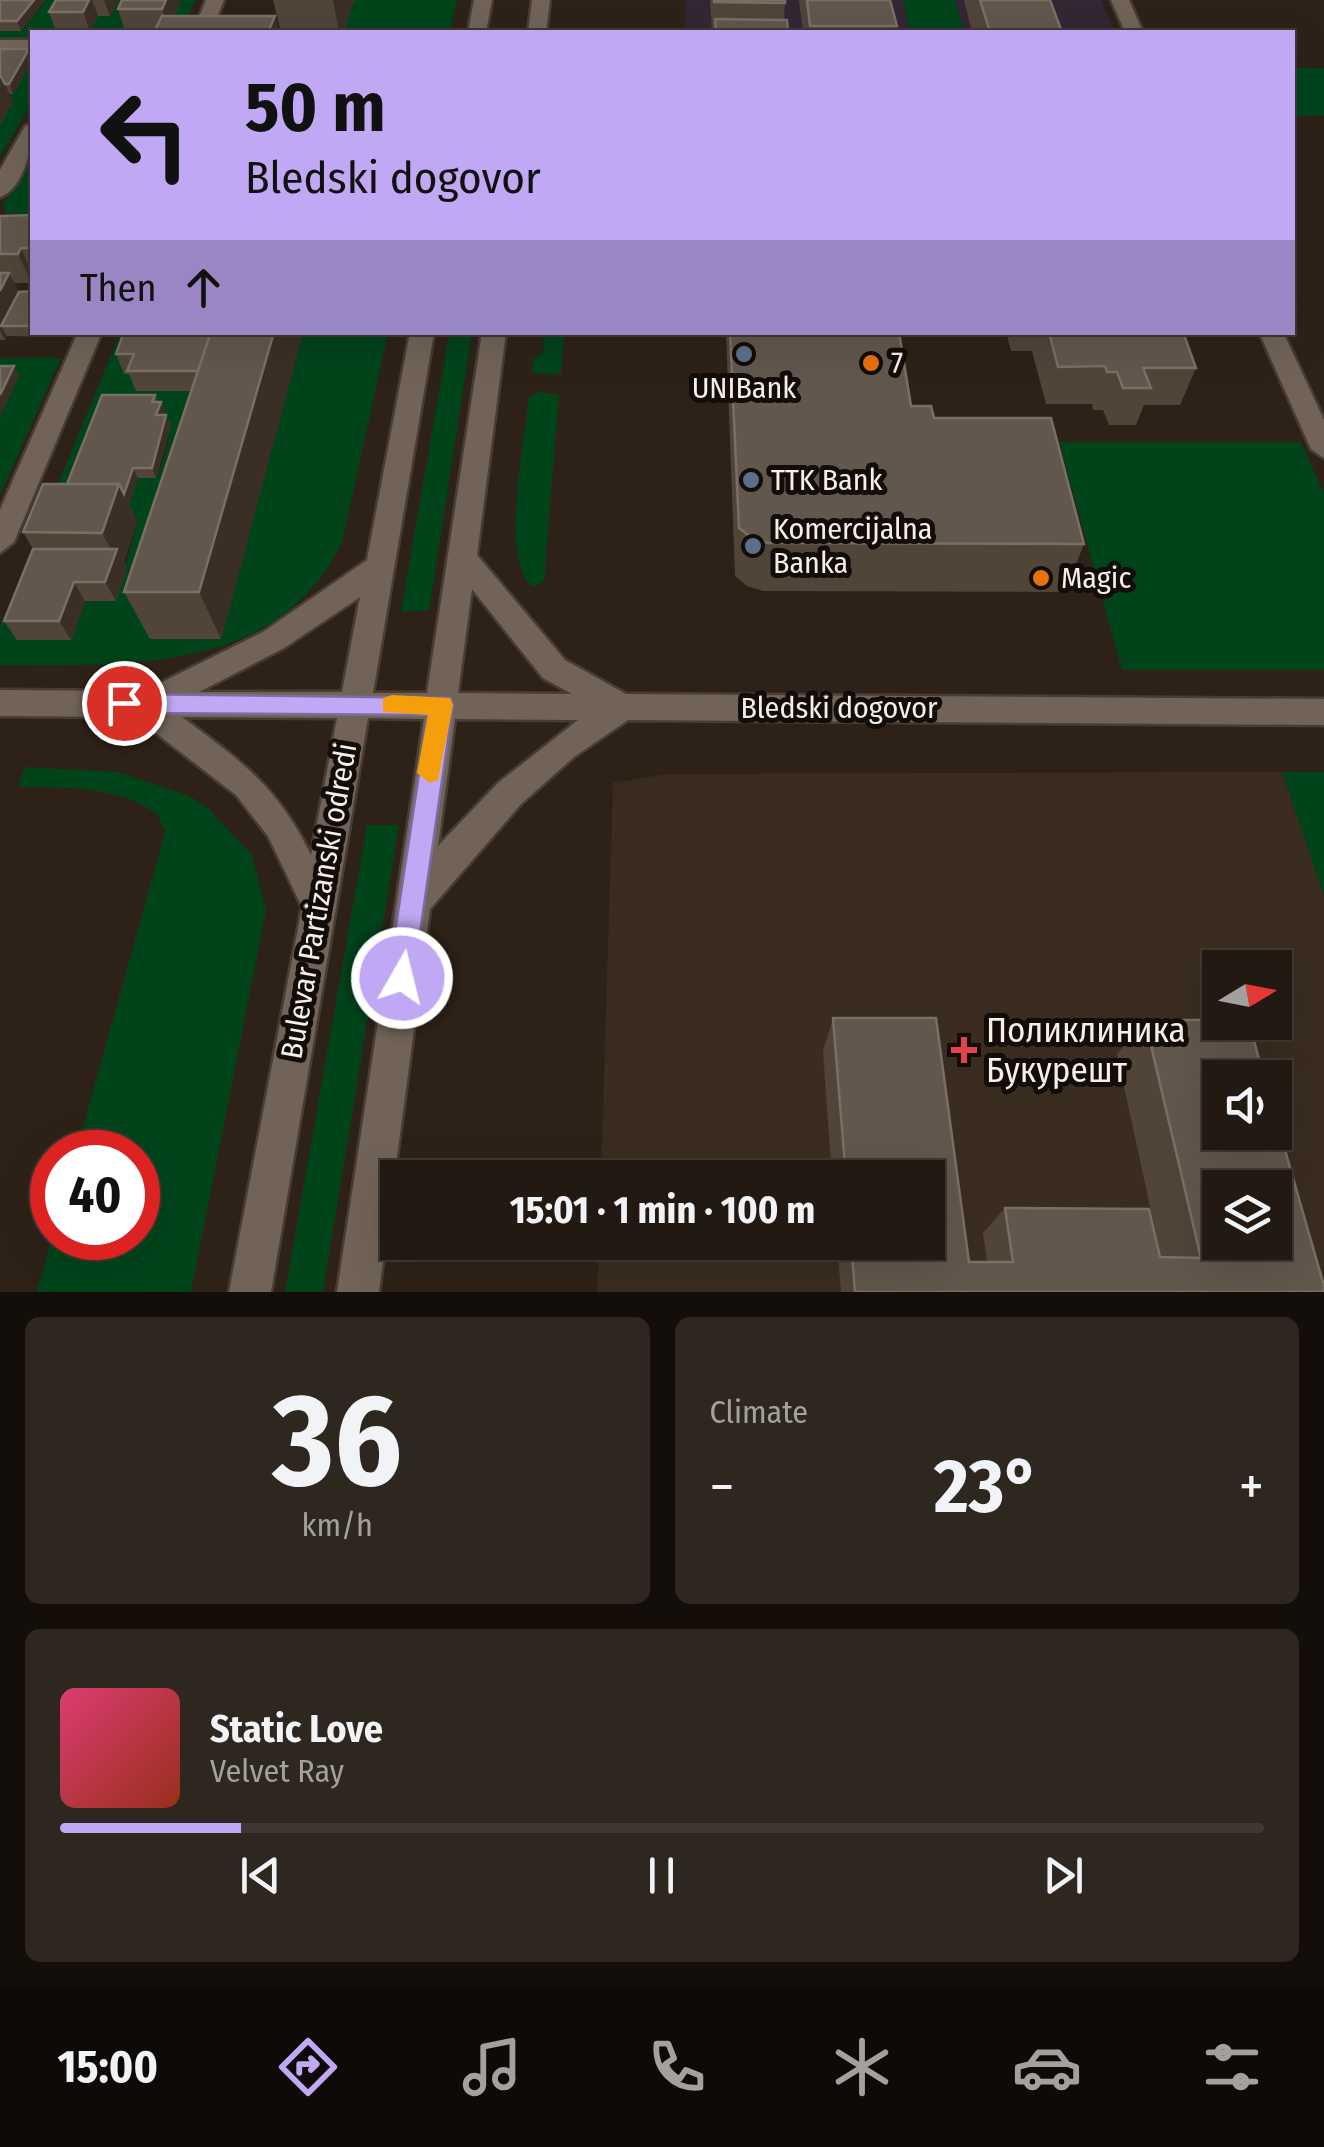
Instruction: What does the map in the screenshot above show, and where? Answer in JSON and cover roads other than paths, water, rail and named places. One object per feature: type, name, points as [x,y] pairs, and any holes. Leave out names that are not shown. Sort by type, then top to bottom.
[{"type":"street","points":[[203,30],[216,0]]},
{"type":"street","points":[[477,30],[483,0]]},
{"type":"street","points":[[537,30],[541,0]]},
{"type":"street","points":[[1120,0],[1133,30]]},
{"type":"street","points":[[0,46],[30,46]]},
{"type":"street","points":[[0,190],[30,134]]},
{"type":"street","points":[[0,542],[89,335]]},
{"type":"street","name":"Bulevar Partizanski odredi","points":[[250,1292],[421,335]]},
{"type":"street","points":[[358,1292],[494,335]]},
{"type":"street","points":[[1272,335],[1324,449]]},
{"type":"street","points":[[462,557],[554,669],[623,708]]},
{"type":"street","points":[[319,906],[280,826],[247,785],[140,703],[279,640],[329,608],[379,566]]},
{"type":"street","name":"Bledski dogovor","points":[[0,703],[1324,712]]},
{"type":"street","points":[[412,904],[451,852],[518,780],[570,739],[623,708]]},
{"type":"place","name":"UNIBank","points":[[744,354]]},
{"type":"place","name":"7","points":[[871,363]]},
{"type":"place","name":"TTK Bank","points":[[751,480]]},
{"type":"place","name":"Komercijalna Banka","points":[[753,546]]},
{"type":"place","name":"Magic","points":[[1041,578]]},
{"type":"place","name":"Поликлиника Букурешт","points":[[964,1050]]}]
